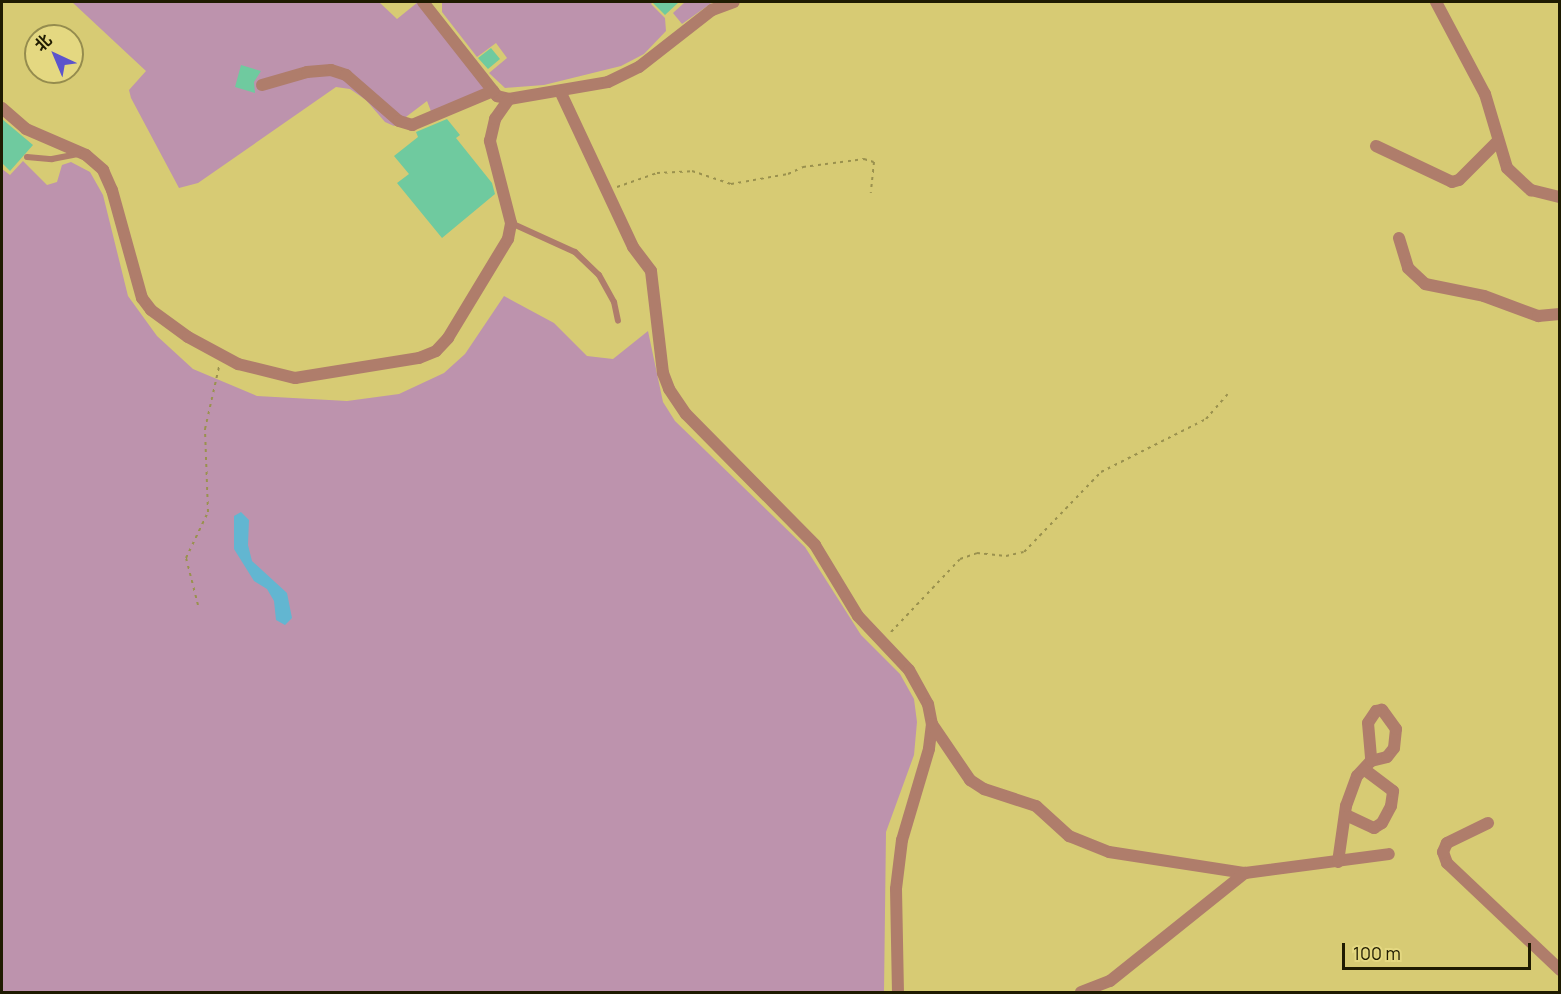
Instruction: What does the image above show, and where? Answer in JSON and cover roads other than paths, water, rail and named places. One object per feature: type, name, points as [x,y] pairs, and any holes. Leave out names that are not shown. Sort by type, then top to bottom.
[{"type":"street","points":[[423,2],[493,91],[509,99],[608,82],[639,67],[712,10],[734,2]]},
{"type":"street","points":[[1436,2],[1485,94],[1507,168],[1516,179],[1532,190],[1560,197]]},
{"type":"street","points":[[262,85],[307,72],[331,70],[346,75],[399,121],[412,125],[493,91]]},
{"type":"street","points":[[560,91],[633,247],[651,271],[663,373],[669,389],[686,414],[815,545],[858,616],[920,688],[932,724],[970,780],[984,789],[1036,806],[1083,843],[1109,852],[1245,873],[1389,854]]},
{"type":"street","points":[[2,108],[26,129],[81,153],[103,170],[112,190],[142,298],[165,321],[238,364],[295,378],[418,358],[435,351],[448,338],[508,239],[511,223],[490,141],[495,119],[509,99]]},
{"type":"street","points":[[1376,146],[1452,182],[1459,180],[1498,141]]},
{"type":"street","points":[[1399,238],[1408,268],[1425,284],[1484,296],[1538,316],[1560,314]]},
{"type":"street","points":[[898,993],[896,889],[902,840],[928,749],[932,724]]},
{"type":"street","points":[[1338,862],[1346,815],[1357,776],[1367,765],[1393,791],[1391,806],[1382,824],[1374,828],[1346,815]]},
{"type":"street","points":[[1488,824],[1447,843],[1443,852],[1447,863],[1560,970]]},
{"type":"street","points":[[1081,993],[1110,981],[1245,873]]},
{"type":"lane","points":[[27,157],[52,159],[81,153]]},
{"type":"lane","points":[[511,223],[575,252],[599,275],[614,302],[618,321]]},
{"type":"water","points":[[241,512],[249,520],[248,545],[252,561],[287,593],[292,618],[285,625],[276,620],[274,601],[267,589],[254,581],[234,549],[234,516]]}]
